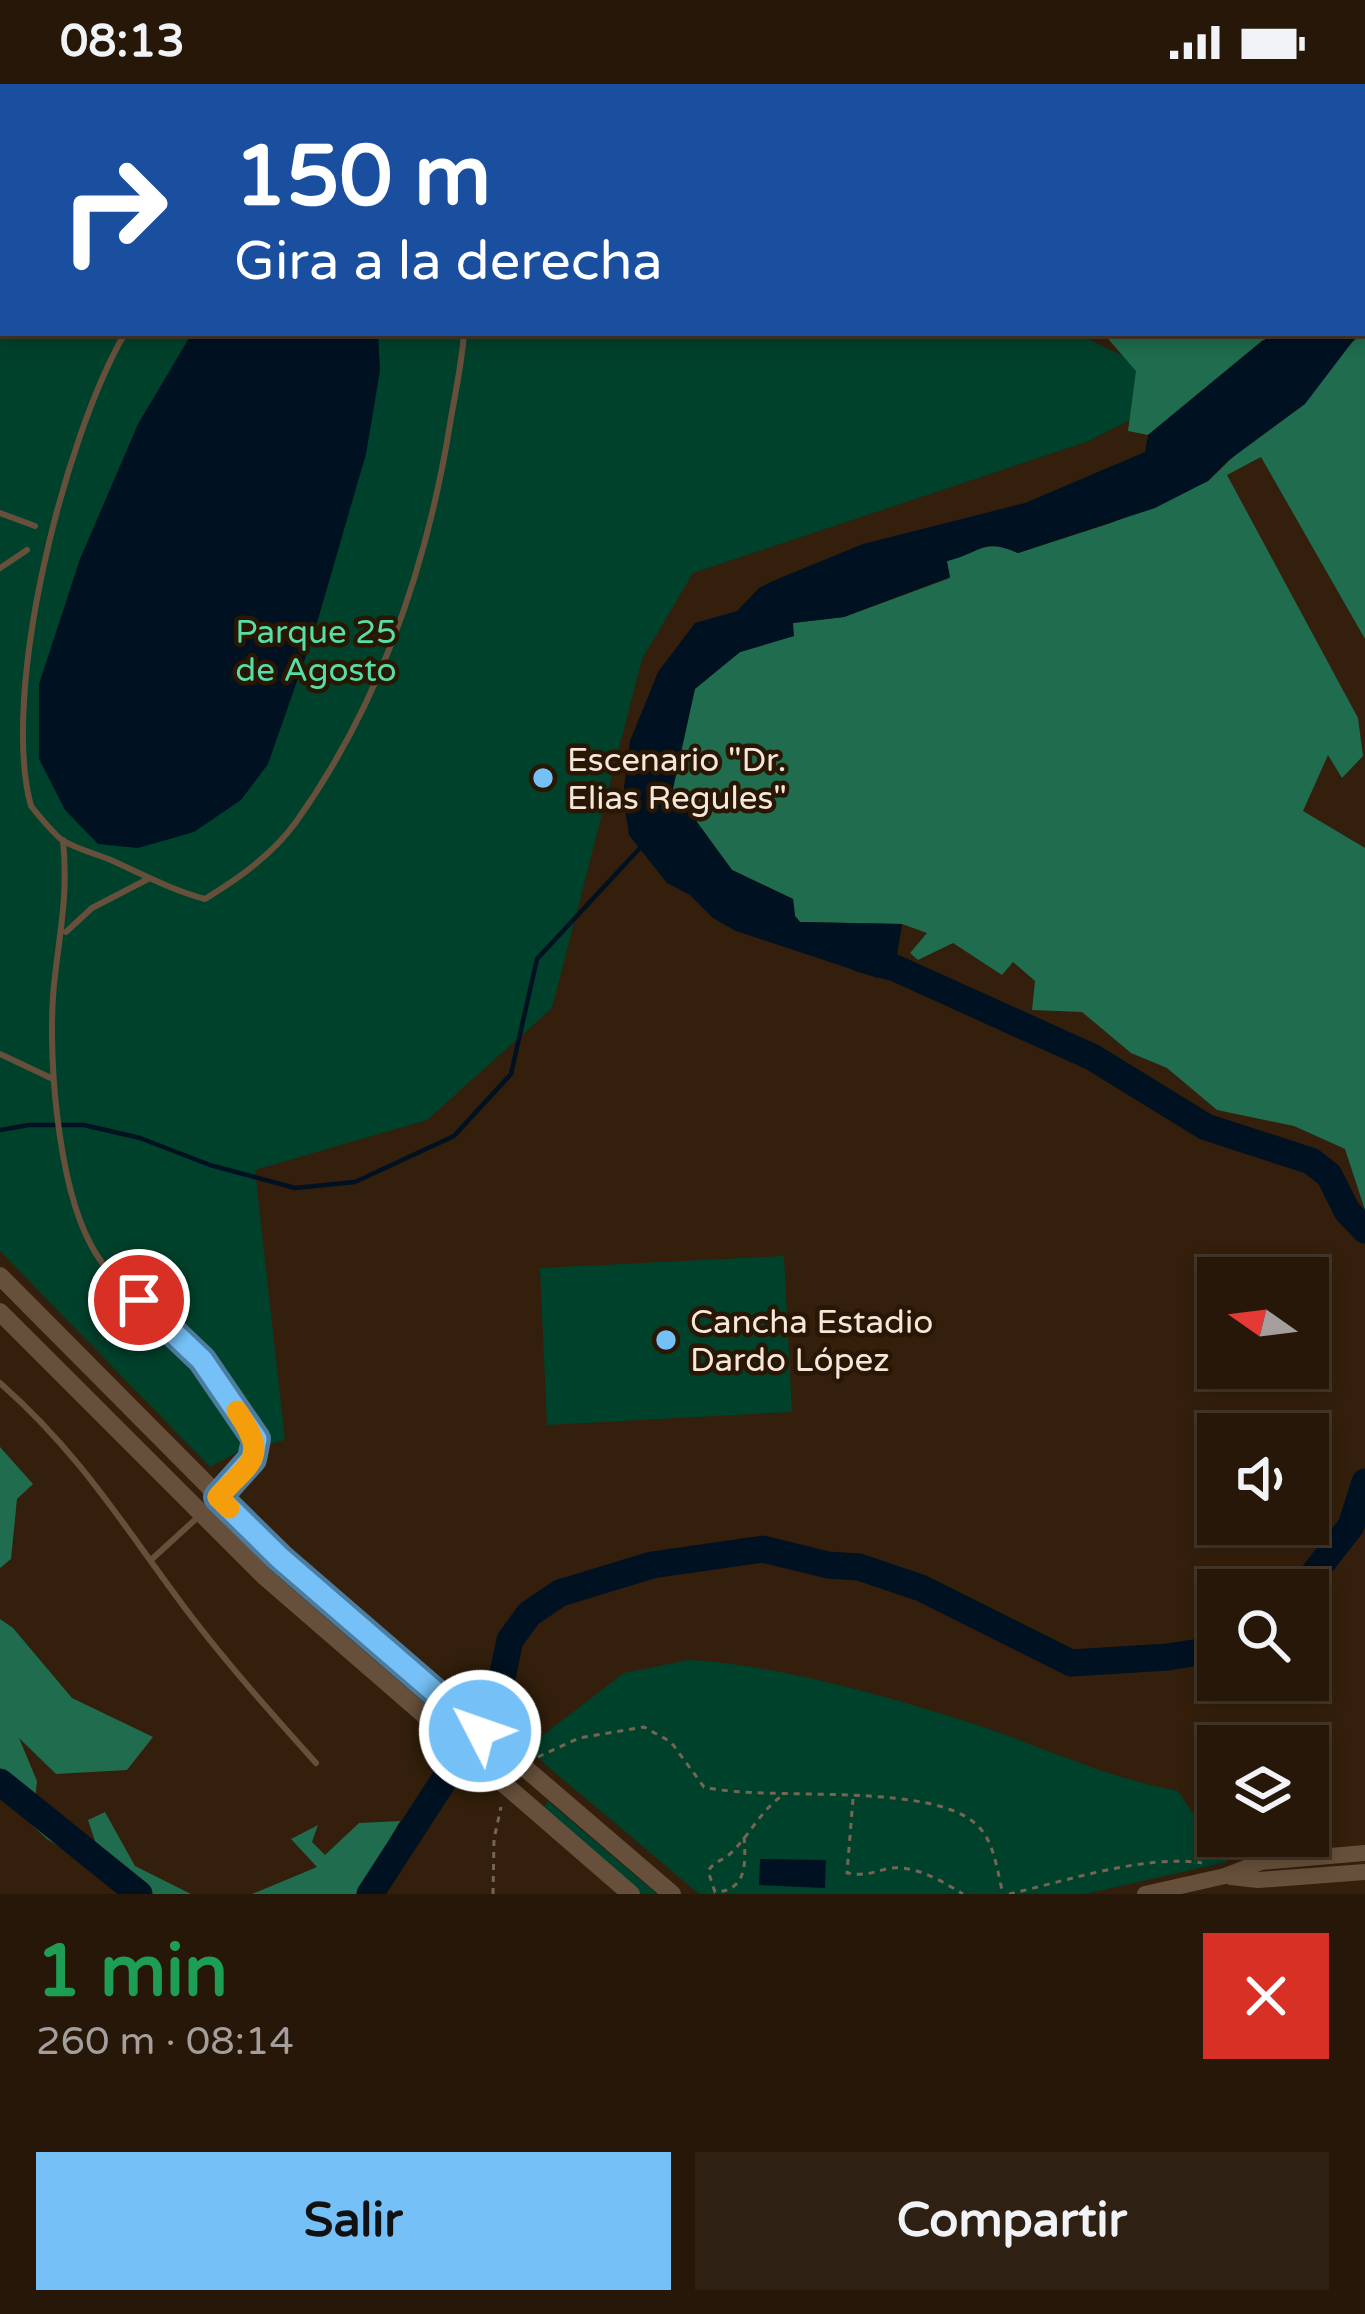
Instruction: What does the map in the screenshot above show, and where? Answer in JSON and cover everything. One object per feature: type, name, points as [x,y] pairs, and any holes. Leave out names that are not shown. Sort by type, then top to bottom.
[{"type":"main road","points":[[0,1276],[218,1497],[338,1608],[672,1894]]},
{"type":"main road","points":[[0,1312],[200,1515],[631,1894]]},
{"type":"main road","points":[[200,1515],[218,1497]]},
{"type":"street","points":[[1145,1894],[1225,1876],[1261,1862],[1365,1853]]},
{"type":"street","points":[[1225,1876],[1258,1880],[1365,1872]]},
{"type":"lane","points":[[52,486],[94,387],[123,336]]},
{"type":"lane","points":[[21,787],[31,806],[63,840],[148,879],[205,898],[245,874],[294,825],[341,748],[398,634],[424,554],[446,453],[464,336]]},
{"type":"lane","points":[[0,513],[35,526]]},
{"type":"lane","points":[[0,568],[30,548],[26,569]]},
{"type":"lane","points":[[63,840],[67,887],[55,977],[52,1079],[61,1144],[81,1224],[92,1247],[107,1269],[202,1360],[256,1439],[252,1459],[218,1497]]},
{"type":"lane","points":[[63,936],[92,908],[148,879]]},
{"type":"lane","points":[[0,1054],[52,1079]]},
{"type":"lane","points":[[0,1383],[35,1413],[92,1476],[219,1650],[316,1762]]},
{"type":"lane","points":[[152,1559],[200,1515]]},
{"type":"path","points":[[527,1767],[544,1752],[579,1738],[644,1727],[671,1742],[704,1786],[947,1807],[983,1831],[1006,1894],[1181,1860],[1201,1862],[1225,1876]]},
{"type":"path","points":[[744,1838],[740,1881],[732,1889],[715,1892],[708,1871],[711,1864],[728,1856],[766,1807],[784,1794]]},
{"type":"path","points":[[853,1797],[847,1873],[871,1876],[884,1870],[915,1871],[963,1894]]},
{"type":"path","points":[[494,1894],[494,1838],[505,1798]]},
{"type":"green space","name":"Parque 25 de Agosto","points":[[0,336],[1082,336],[1190,389],[1089,441],[693,573],[642,659],[552,1008],[427,1120],[255,1170],[285,1440],[238,1452],[210,1467],[0,1251]]},
{"type":"green space","points":[[1106,336],[1273,336],[1148,435],[1128,431],[1136,371]]},
{"type":"green space","points":[[1359,336],[1365,336],[1365,639],[1261,457],[1227,475],[1358,718],[1363,756],[1342,778],[1328,755],[1303,811],[1365,848],[1365,1210],[1345,1149],[1294,1126],[1217,1110],[1167,1068],[1131,1053],[1082,1012],[1032,1010],[1035,981],[1013,962],[1002,975],[953,943],[918,960],[910,953],[927,933],[902,924],[800,922],[793,899],[732,870],[672,789],[694,689],[740,652],[793,636],[792,623],[844,617],[950,578],[946,561],[988,547],[1018,553],[1111,523],[1208,481]]},
{"type":"green space","name":"Cancha Estadio Dardo López","points":[[784,1256],[792,1412],[547,1425],[540,1268]]},
{"type":"green space","points":[[0,1447],[33,1484],[17,1499],[11,1559],[0,1568]]},
{"type":"green space","points":[[0,1619],[72,1698],[153,1737],[127,1770],[56,1774],[19,1738],[37,1781],[33,1821],[54,1828],[54,1841],[91,1864],[97,1847],[88,1820],[105,1812],[135,1866],[191,1894],[136,1894],[47,1839],[0,1795]]},
{"type":"green space","points":[[689,1660],[723,1663],[866,1692],[968,1722],[1124,1778],[1178,1791],[1197,1819],[1197,1857],[1224,1857],[1227,1862],[1085,1894],[699,1894],[526,1748],[624,1673]]},
{"type":"green space","points":[[548,1801],[656,1893],[642,1894],[543,1809]]},
{"type":"green space","points":[[400,1821],[358,1894],[252,1894],[317,1867],[291,1839],[318,1825],[312,1842],[325,1855],[359,1823]]},
{"type":"water","points":[[190,336],[378,336],[380,371],[366,454],[314,633],[268,764],[241,800],[194,832],[138,848],[98,844],[65,810],[39,759],[39,684],[80,559],[138,424]]},
{"type":"water","points":[[1273,336],[1357,336],[1305,404],[1208,481],[1155,508],[1018,553],[988,547],[947,561],[950,577],[844,617],[793,623],[794,636],[740,652],[695,689],[673,789],[732,870],[793,899],[800,922],[902,924],[895,968],[878,978],[736,931],[667,883],[629,835],[623,795],[630,741],[658,672],[695,623],[737,611],[759,588],[863,544],[1025,503],[1145,452],[1148,435]]},
{"type":"water","points":[[760,1859],[826,1860],[825,1888],[759,1885]]},
{"type":"waterway","points":[[0,1130],[84,1125],[295,1188],[355,1182],[454,1136],[511,1074],[537,959],[640,848]]},
{"type":"waterway","points":[[862,959],[895,968],[1092,1057],[1206,1127],[1311,1161],[1329,1175],[1347,1211],[1365,1230]]},
{"type":"waterway","points":[[1317,1569],[1351,1526],[1365,1482]]},
{"type":"waterway","points":[[370,1894],[498,1697],[510,1640],[529,1614],[560,1593],[652,1565],[763,1549],[828,1565],[859,1567],[921,1588],[1071,1663],[1197,1652]]},
{"type":"waterway","points":[[0,1782],[139,1894]]},
{"type":"slow traffic","points":[[229,1508],[218,1497],[252,1459],[256,1439],[237,1411]]},
{"type":"place","name":"Escenario \"Dr. Elias Regules\"","points":[[543,778]]},
{"type":"place","name":"Cancha Estadio Dardo López","points":[[666,1340]]},
{"type":"route","points":[[139,1300],[202,1360],[256,1439],[252,1459],[218,1497],[280,1558],[480,1731]]}]
